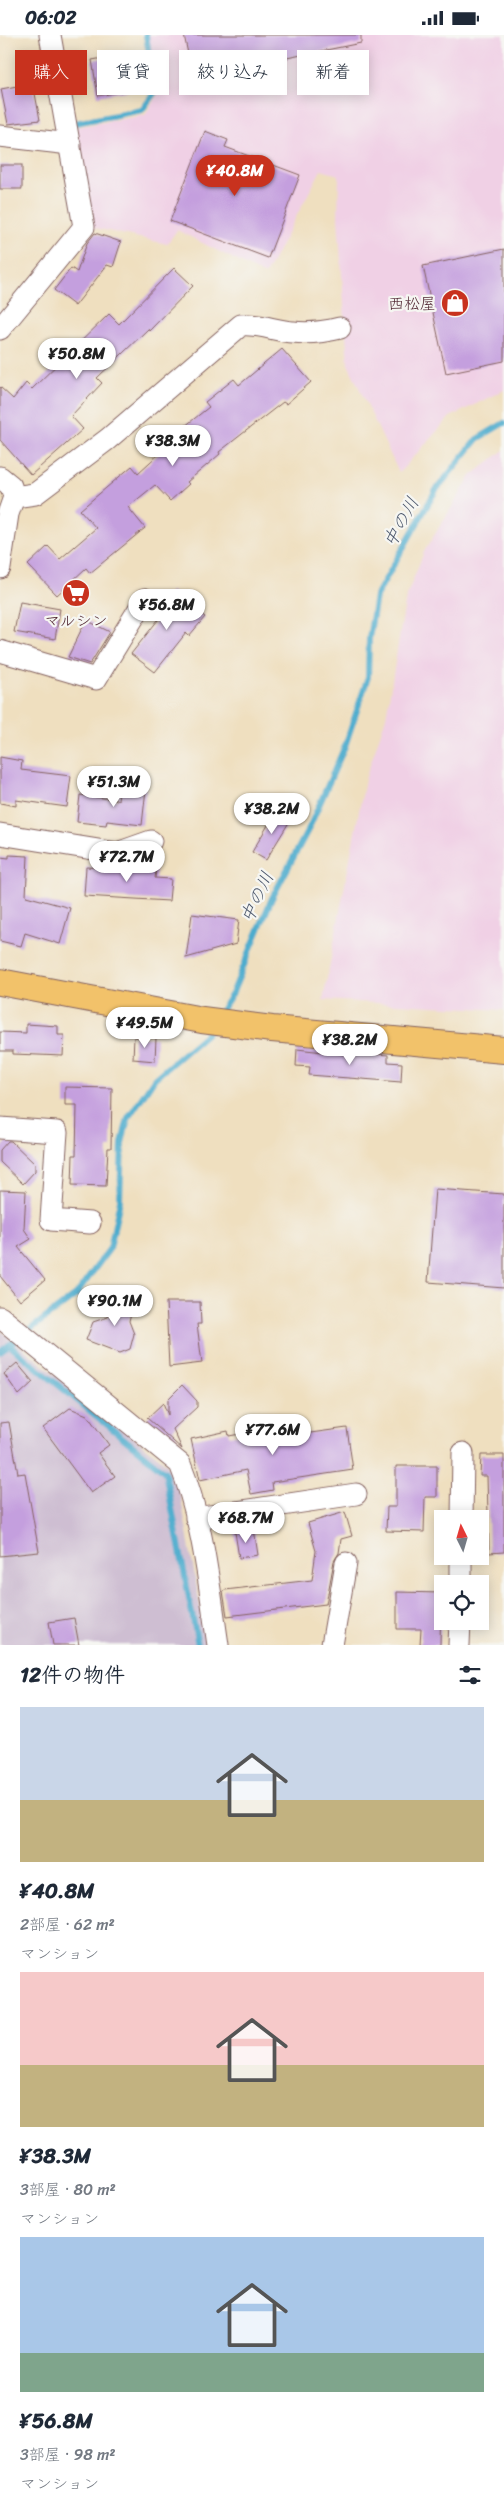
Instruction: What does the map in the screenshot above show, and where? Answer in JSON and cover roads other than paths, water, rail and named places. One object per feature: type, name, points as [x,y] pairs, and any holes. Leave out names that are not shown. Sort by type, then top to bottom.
[{"type":"main road","points":[[0,982],[202,1020],[272,1029],[504,1050]]},
{"type":"street","points":[[0,329],[84,227],[50,35]]},
{"type":"street","points":[[0,136],[70,144]]},
{"type":"street","points":[[14,497],[35,494],[108,439],[242,325],[249,324],[292,332],[318,333],[340,328]]},
{"type":"street","points":[[0,477],[10,486],[14,497],[8,514],[0,569]]},
{"type":"street","points":[[0,651],[96,679],[145,599]]},
{"type":"street","points":[[0,834],[117,853],[151,841]]},
{"type":"street","points":[[0,1128],[57,1133],[51,1221],[90,1223]]},
{"type":"street","points":[[5,1322],[180,1464],[188,1482],[205,1557],[218,1645]]},
{"type":"street","points":[[462,1510],[463,1453]]},
{"type":"street","points":[[196,1518],[356,1495]]},
{"type":"street","points":[[332,1645],[346,1563]]},
{"type":"street","points":[[459,1645],[460,1630]]},
{"type":"waterway","points":[[75,123],[142,110],[155,92],[146,35]]},
{"type":"waterway","name":"中の川","points":[[218,1015],[232,994],[272,898],[309,828],[345,746],[368,677],[369,639],[376,596],[436,490],[477,439],[504,423]]},
{"type":"waterway","name":"中の川","points":[[0,1352],[76,1295],[110,1248],[120,1200],[122,1143],[128,1118],[155,1078],[206,1034],[210,1028]]},
{"type":"waterway","points":[[9,1345],[165,1472],[198,1645]]},
{"type":"place","name":"西松屋","points":[[455,303]]},
{"type":"place","name":"マルシン","points":[[76,593]]}]
